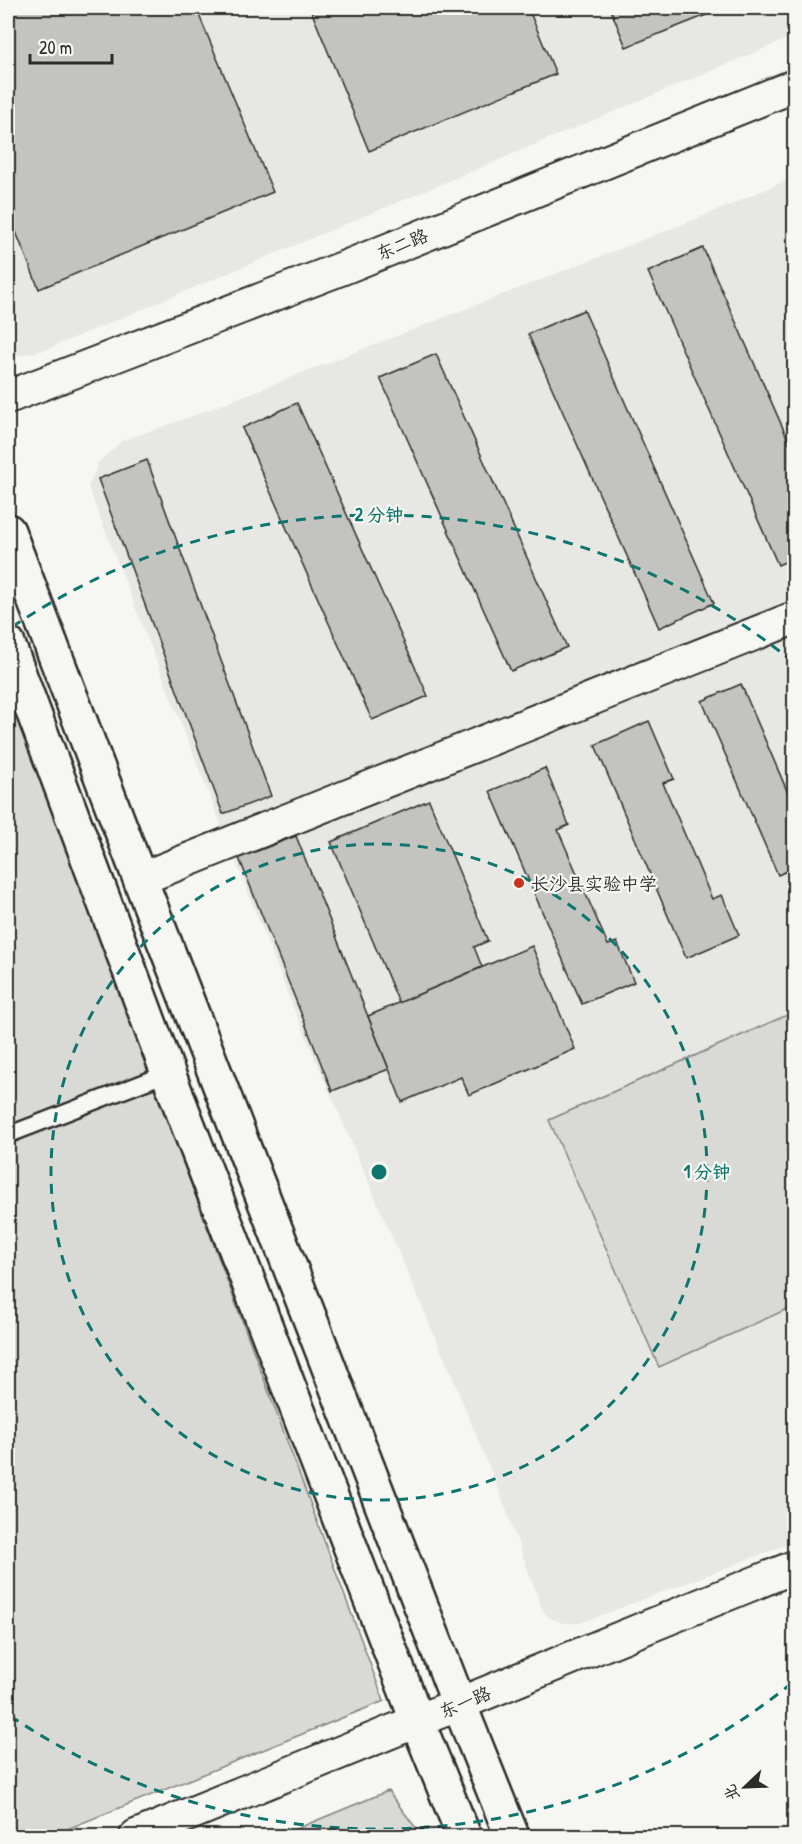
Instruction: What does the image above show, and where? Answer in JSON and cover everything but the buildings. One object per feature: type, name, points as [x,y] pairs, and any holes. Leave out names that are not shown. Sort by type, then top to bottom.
[{"type":"street","name":"东二路","points":[[8,397],[343,268],[795,86]]},
{"type":"street","points":[[8,531],[140,879],[512,1836]]},
{"type":"street","points":[[140,879],[795,618]]},
{"type":"street","points":[[8,644],[168,1073],[464,1836]]},
{"type":"street","name":"东一路","points":[[136,1836],[795,1567]]},
{"type":"lane","points":[[8,1135],[168,1073]]},
{"type":"shaded area","points":[[8,8],[794,8],[794,36],[45,350],[8,358]]},
{"type":"shaded area","name":"长沙县实验中学","points":[[794,177],[794,1542],[580,1623],[563,1623],[550,1618],[543,1611],[501,1496],[452,1376],[291,1002],[88,487],[99,462],[122,441],[187,418],[709,214]]},
{"type":"shaded area","points":[[8,693],[384,1701],[50,1836],[8,1836]]},
{"type":"shaded area","points":[[794,1012],[794,1306],[659,1367],[549,1120]]},
{"type":"shaded area","points":[[388,1791],[422,1836],[279,1836]]},
{"type":"place","name":"长沙县实验中学","points":[[519,883]]}]
